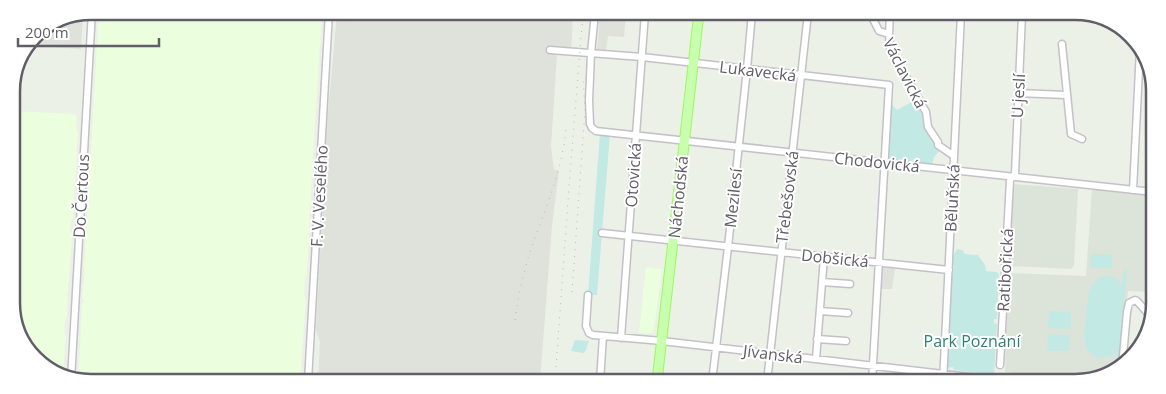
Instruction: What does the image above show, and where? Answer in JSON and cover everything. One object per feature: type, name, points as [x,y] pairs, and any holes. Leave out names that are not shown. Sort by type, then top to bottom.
[{"type":"main road","name":"Náchodská","points":[[658,374],[698,20]]},
{"type":"street","name":"Do Čertous","points":[[71,372],[91,20]]},
{"type":"street","name":"F. V. Veselého","points":[[308,374],[329,20]]},
{"type":"street","points":[[591,53],[594,20]]},
{"type":"street","name":"Otovická","points":[[620,338],[645,20]]},
{"type":"street","name":"Mezilesí","points":[[713,374],[751,20]]},
{"type":"street","name":"Třebešovská","points":[[768,374],[807,20]]},
{"type":"street","name":"Václavická","points":[[874,20],[880,31],[889,34],[890,48],[926,112],[928,127],[938,145],[954,156]]},
{"type":"street","points":[[889,34],[890,20]]},
{"type":"street","name":"Běluňská","points":[[943,374],[960,20]]},
{"type":"street","name":"U jeslí","points":[[1013,177],[1015,174],[1022,20]]},
{"type":"street","points":[[1062,44],[1071,134],[1082,139]]},
{"type":"street","name":"Lukavecká","points":[[550,50],[693,63],[889,85],[885,163]]},
{"type":"street","name":"Chodovická","points":[[591,53],[590,124],[596,131],[1146,191]]},
{"type":"street","points":[[1133,190],[1139,60]]},
{"type":"street","name":"U jeslí","points":[[1018,93],[1066,95]]},
{"type":"street","points":[[872,374],[885,163]]},
{"type":"street","name":"Ratibořická","points":[[1000,365],[1010,180],[1013,177]]},
{"type":"street","name":"Dobšická","points":[[602,234],[949,270]]},
{"type":"street","points":[[816,359],[824,257]]},
{"type":"street","points":[[822,282],[850,284]]},
{"type":"street","name":"Jívanská","points":[[588,295],[586,326],[589,333],[593,335],[662,341],[943,374]]},
{"type":"street","points":[[1123,355],[1127,312],[1130,303],[1137,301],[1145,310]]},
{"type":"street","points":[[820,311],[848,313]]},
{"type":"street","points":[[601,374],[604,336]]},
{"type":"street","points":[[817,339],[846,341]]},
{"type":"shaded area","points":[[98,20],[322,20],[301,374],[82,373],[79,369],[82,303],[84,302],[82,299]]},
{"type":"shaded area","points":[[336,20],[573,20],[571,55],[557,55],[551,147],[554,169],[559,171],[552,226],[541,374],[318,374],[320,342],[316,329],[327,125]]},
{"type":"shaded area","points":[[599,20],[625,20],[624,37],[608,36],[606,50],[597,49]]},
{"type":"shaded area","points":[[83,21],[81,49],[36,46],[55,29]]},
{"type":"shaded area","points":[[20,111],[75,114],[77,117],[76,128],[78,132],[73,218],[71,220],[70,232],[72,235],[67,316],[64,333],[66,337],[64,369],[55,365],[35,346],[27,335],[21,317]]},
{"type":"shaded area","points":[[1014,184],[1078,189],[1074,265],[1071,269],[1009,266]]},
{"type":"shaded area","points":[[1092,189],[1146,195],[1146,292],[1128,291],[1120,358],[1102,369],[1080,374],[1020,374],[1005,372],[1008,273],[1086,276]]},
{"type":"shaded area","points":[[646,267],[662,269],[654,329],[652,333],[639,333]]},
{"type":"shaded area","points":[[882,267],[895,269],[892,289],[880,289]]},
{"type":"green space","points":[[915,100],[922,111],[929,135],[941,149],[934,157],[932,164],[886,159],[890,102],[897,110]]},
{"type":"green space","points":[[600,133],[610,134],[597,295],[588,295]]},
{"type":"green space","name":"Park Poznání","points":[[956,250],[962,250],[965,254],[978,255],[985,265],[986,271],[999,274],[997,319],[994,319],[994,323],[997,324],[994,374],[954,370],[953,367],[947,368],[954,266],[952,265]]},
{"type":"green space","points":[[1091,254],[1112,255],[1112,268],[1090,267]]},
{"type":"green space","points":[[1124,269],[1127,270],[1119,358],[1115,362],[1116,353],[1107,357],[1095,356],[1086,347],[1086,312],[1089,292],[1095,282],[1107,276],[1122,284]]},
{"type":"green space","points":[[1049,311],[1071,312],[1070,329],[1048,328]]},
{"type":"green space","points":[[1048,334],[1070,335],[1069,351],[1047,351]]},
{"type":"green space","points":[[575,340],[589,341],[583,353],[571,351]]},
{"type":"railway","points":[[556,374],[582,20]]},
{"type":"railway","points":[[572,292],[585,110],[583,77]]},
{"type":"railway","points":[[515,320],[527,260],[557,175],[566,127]]}]
